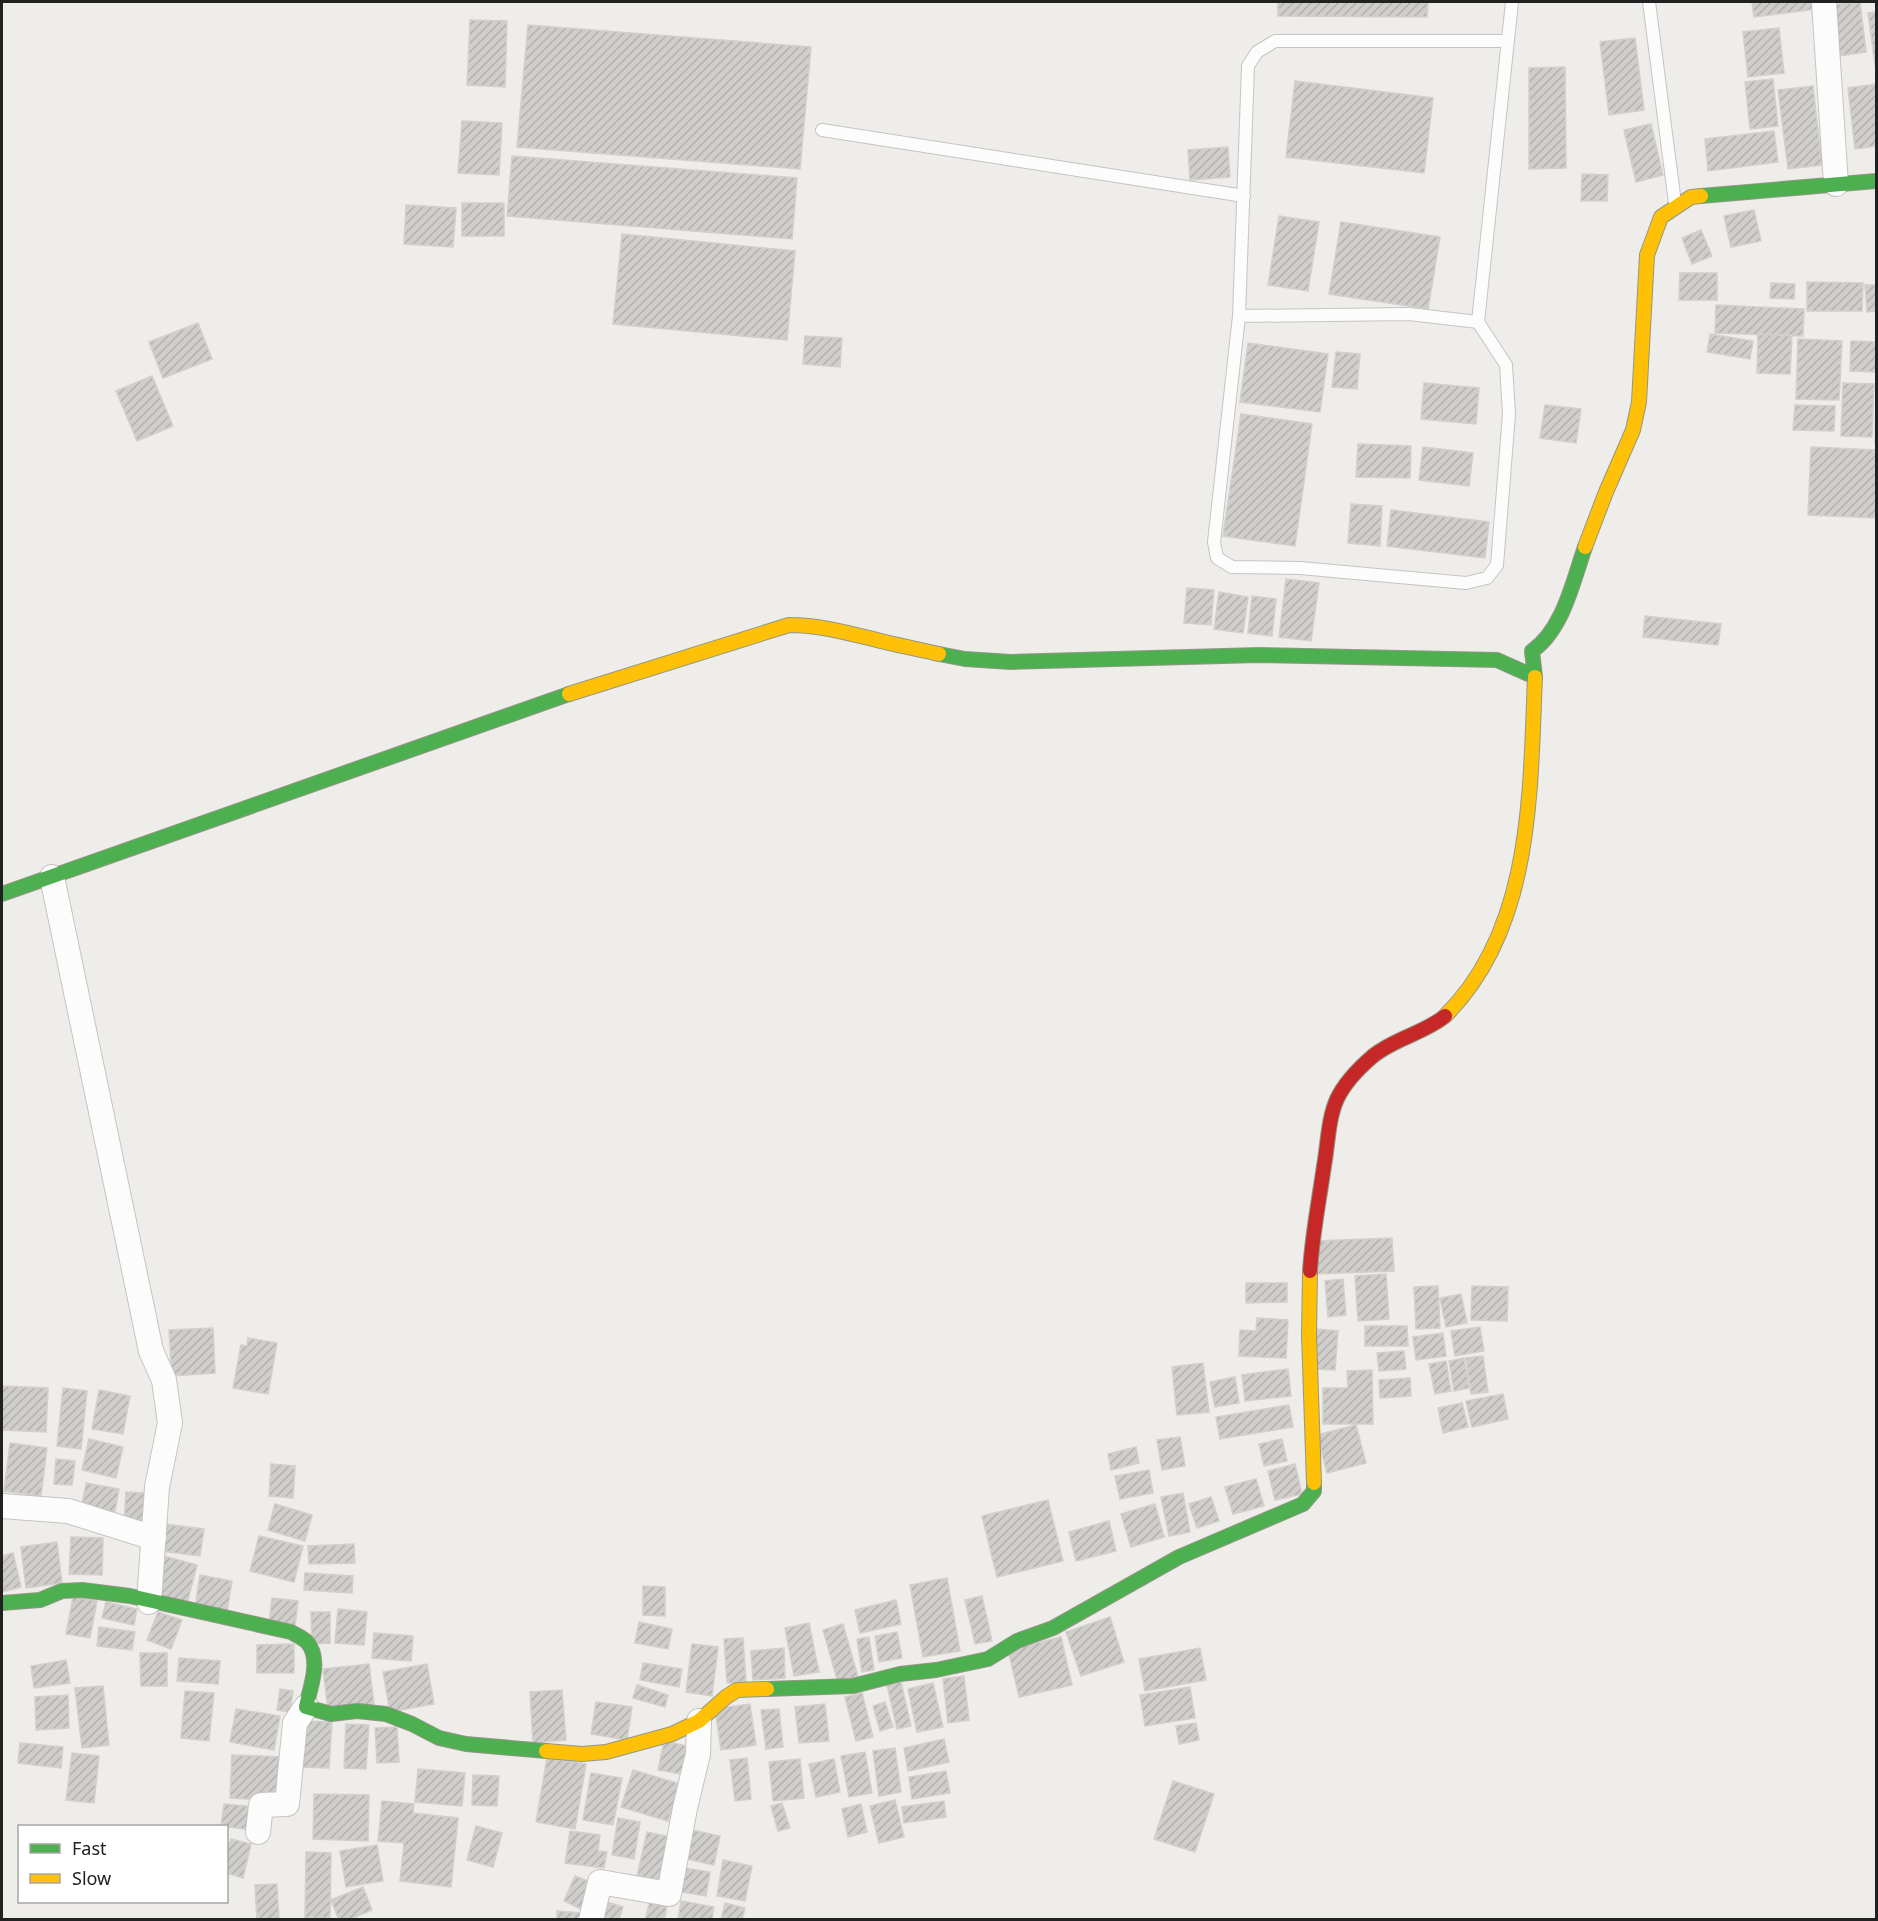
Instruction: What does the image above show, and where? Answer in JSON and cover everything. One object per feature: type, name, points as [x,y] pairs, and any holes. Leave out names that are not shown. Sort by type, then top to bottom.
[{"type":"street","points":[[1824,2],[1836,184]]},
{"type":"street","points":[[306,1707],[331,1714],[357,1712],[386,1714],[439,1738],[466,1744],[582,1754],[606,1752],[672,1734],[699,1721],[737,1690],[853,1686],[900,1674],[936,1670],[988,1659],[1017,1641],[1053,1628],[1179,1557],[1303,1504],[1314,1491],[1315,1470],[1309,1330],[1311,1251],[1337,1098],[1374,1053],[1446,1016],[1465,994],[1492,952],[1508,913],[1522,860],[1528,806],[1535,677],[1532,651],[1551,635],[1559,618],[1605,492],[1633,430],[1639,402],[1647,255],[1661,218],[1675,206],[1691,197],[1765,189],[1876,182]]},
{"type":"street","points":[[2,894],[567,695],[789,625],[811,625],[848,631],[889,643],[965,659],[1011,663],[1259,655],[1497,660],[1535,677]]},
{"type":"street","points":[[52,877],[151,1351],[165,1380],[169,1405],[170,1423],[157,1487],[150,1602]]},
{"type":"street","points":[[2,1506],[68,1511],[154,1538]]},
{"type":"street","points":[[2,1603],[40,1600],[62,1591],[82,1590],[130,1596],[291,1632],[308,1643],[314,1655],[314,1662],[306,1707],[295,1723],[287,1804],[261,1805],[258,1832]]},
{"type":"street","points":[[591,1920],[600,1881],[669,1894],[685,1808],[698,1755],[699,1721]]},
{"type":"lane","points":[[1508,41],[1275,41],[1257,52],[1248,66],[1239,316],[1214,542],[1217,558],[1232,567],[1300,568],[1466,583],[1487,579],[1497,565],[1509,414],[1506,365],[1478,322],[1508,41],[1512,2]]},
{"type":"lane","points":[[1649,2],[1675,206]]},
{"type":"lane","points":[[822,130],[1244,196]]},
{"type":"lane","points":[[1239,316],[1409,314],[1478,322]]},
{"type":"building","points":[[1278,2],[1428,2],[1427,17],[1278,16]]},
{"type":"building","points":[[1752,2],[1815,2],[1816,9],[1754,17]]},
{"type":"building","points":[[1860,2],[1866,52],[1839,56],[1833,5]]},
{"type":"building","points":[[1876,12],[1876,65],[1875,65],[1868,13]]},
{"type":"building","points":[[470,20],[507,21],[505,87],[467,85]]},
{"type":"building","points":[[528,25],[811,47],[800,169],[517,147]]},
{"type":"building","points":[[1779,28],[1784,73],[1748,77],[1743,32]]},
{"type":"building","points":[[1635,38],[1644,110],[1609,115],[1600,42]]},
{"type":"building","points":[[1565,67],[1566,168],[1529,169],[1529,68]]},
{"type":"building","points":[[1773,79],[1778,126],[1750,129],[1745,82]]},
{"type":"building","points":[[1295,81],[1433,98],[1424,173],[1286,157]]},
{"type":"building","points":[[1876,84],[1876,146],[1855,149],[1848,88]]},
{"type":"building","points":[[1813,86],[1822,165],[1788,169],[1778,90]]},
{"type":"building","points":[[462,121],[502,123],[499,175],[458,173]]},
{"type":"building","points":[[1651,124],[1663,175],[1636,182],[1624,130]]},
{"type":"building","points":[[1774,131],[1778,162],[1708,171],[1705,139]]},
{"type":"building","points":[[1228,147],[1230,177],[1190,180],[1188,150]]},
{"type":"building","points":[[512,156],[797,178],[792,239],[507,216]]},
{"type":"building","points":[[1582,174],[1608,175],[1607,201],[1581,201]]},
{"type":"building","points":[[462,203],[504,203],[504,236],[462,236]]},
{"type":"building","points":[[406,205],[456,208],[453,247],[404,244]]},
{"type":"building","points":[[1754,210],[1761,241],[1731,247],[1724,216]]},
{"type":"building","points":[[1279,216],[1319,222],[1308,291],[1268,285]]},
{"type":"building","points":[[1341,222],[1440,237],[1428,309],[1329,294]]},
{"type":"building","points":[[1701,230],[1712,256],[1692,264],[1682,238]]},
{"type":"building","points":[[622,234],[795,251],[787,340],[613,324]]},
{"type":"building","points":[[1680,273],[1717,273],[1717,300],[1679,300]]},
{"type":"building","points":[[1807,282],[1863,283],[1862,311],[1807,311]]},
{"type":"building","points":[[1771,283],[1795,284],[1794,299],[1770,298]]},
{"type":"building","points":[[1865,285],[1876,285],[1876,311],[1867,312]]},
{"type":"building","points":[[1716,305],[1804,309],[1803,336],[1715,333]]},
{"type":"building","points":[[198,323],[212,359],[163,378],[149,342]]},
{"type":"building","points":[[1710,334],[1753,341],[1750,359],[1707,352]]},
{"type":"building","points":[[1758,334],[1792,335],[1790,374],[1757,373]]},
{"type":"building","points":[[805,336],[842,338],[840,367],[803,364]]},
{"type":"building","points":[[1798,339],[1842,341],[1839,400],[1796,399]]},
{"type":"building","points":[[1851,341],[1876,342],[1876,372],[1850,371]]},
{"type":"building","points":[[1248,343],[1328,354],[1320,412],[1240,402]]},
{"type":"building","points":[[1336,352],[1360,354],[1357,389],[1332,387]]},
{"type":"building","points":[[152,376],[173,426],[137,441],[116,391]]},
{"type":"building","points":[[1424,383],[1479,388],[1476,424],[1421,419]]},
{"type":"building","points":[[1843,383],[1874,384],[1872,437],[1841,436]]},
{"type":"building","points":[[1545,405],[1581,409],[1576,443],[1540,438]]},
{"type":"building","points":[[1795,405],[1835,406],[1834,431],[1793,430]]},
{"type":"building","points":[[1241,414],[1312,424],[1295,546],[1223,536]]},
{"type":"building","points":[[1358,444],[1411,446],[1410,478],[1356,477]]},
{"type":"building","points":[[1423,447],[1473,453],[1469,486],[1419,480]]},
{"type":"building","points":[[1811,447],[1876,450],[1876,518],[1808,515]]},
{"type":"building","points":[[1351,504],[1382,506],[1380,546],[1348,543]]},
{"type":"building","points":[[1391,510],[1489,522],[1485,558],[1387,546]]},
{"type":"building","points":[[1286,579],[1319,583],[1311,641],[1279,637]]},
{"type":"building","points":[[1187,588],[1214,590],[1211,625],[1184,623]]},
{"type":"building","points":[[1219,592],[1248,597],[1243,633],[1214,629]]},
{"type":"building","points":[[1252,596],[1276,599],[1272,636],[1248,633]]},
{"type":"building","points":[[1645,616],[1721,624],[1718,645],[1643,637]]},
{"type":"building","points":[[1392,1238],[1394,1271],[1316,1274],[1315,1241]]},
{"type":"building","points":[[1386,1274],[1389,1319],[1358,1321],[1355,1276]]},
{"type":"building","points":[[1343,1279],[1346,1315],[1328,1317],[1325,1281]]},
{"type":"building","points":[[1246,1283],[1287,1283],[1287,1302],[1246,1303]]},
{"type":"building","points":[[1438,1286],[1440,1328],[1416,1329],[1414,1287]]},
{"type":"building","points":[[1472,1286],[1508,1287],[1507,1321],[1471,1320]]},
{"type":"building","points":[[1461,1294],[1467,1323],[1446,1327],[1440,1298]]},
{"type":"building","points":[[1257,1318],[1288,1320],[1286,1358],[1239,1356],[1240,1330],[1256,1331]]},
{"type":"building","points":[[1365,1326],[1407,1326],[1408,1346],[1365,1346]]},
{"type":"building","points":[[1480,1327],[1484,1351],[1455,1356],[1451,1331]]},
{"type":"building","points":[[213,1328],[215,1373],[172,1376],[169,1330]]},
{"type":"building","points":[[1316,1329],[1338,1331],[1335,1370],[1313,1369]]},
{"type":"building","points":[[1443,1333],[1446,1356],[1416,1360],[1413,1337]]},
{"type":"building","points":[[248,1338],[277,1343],[268,1394],[233,1388],[241,1345],[247,1346]]},
{"type":"building","points":[[1404,1351],[1406,1369],[1379,1371],[1377,1353]]},
{"type":"building","points":[[1483,1356],[1488,1392],[1471,1394],[1466,1358]]},
{"type":"building","points":[[1464,1358],[1469,1388],[1454,1391],[1449,1361]]},
{"type":"building","points":[[1446,1361],[1451,1391],[1435,1394],[1429,1364]]},
{"type":"building","points":[[1203,1363],[1209,1412],[1177,1415],[1172,1367]]},
{"type":"building","points":[[1288,1369],[1291,1396],[1245,1401],[1242,1375]]},
{"type":"building","points":[[1372,1370],[1373,1424],[1323,1424],[1323,1388],[1348,1388],[1347,1371]]},
{"type":"building","points":[[1235,1377],[1239,1403],[1215,1407],[1210,1382]]},
{"type":"building","points":[[1410,1378],[1411,1396],[1380,1398],[1379,1380]]},
{"type":"building","points":[[2,1386],[48,1388],[46,1432],[2,1430]]},
{"type":"building","points":[[63,1388],[87,1391],[81,1449],[57,1446]]},
{"type":"building","points":[[99,1390],[130,1396],[123,1434],[92,1429]]},
{"type":"building","points":[[1503,1394],[1508,1419],[1472,1427],[1466,1401]]},
{"type":"building","points":[[1462,1403],[1468,1427],[1443,1433],[1438,1408]]},
{"type":"building","points":[[1289,1405],[1293,1427],[1220,1439],[1216,1417]]},
{"type":"building","points":[[1356,1425],[1366,1463],[1327,1473],[1317,1435]]},
{"type":"building","points":[[1180,1437],[1185,1466],[1162,1470],[1157,1440]]},
{"type":"building","points":[[89,1439],[123,1447],[116,1478],[82,1470]]},
{"type":"building","points":[[1282,1439],[1287,1461],[1264,1466],[1259,1444]]},
{"type":"building","points":[[10,1443],[47,1448],[41,1496],[4,1491]]},
{"type":"building","points":[[1136,1447],[1139,1463],[1111,1470],[1108,1454]]},
{"type":"building","points":[[56,1459],[75,1461],[72,1485],[54,1484]]},
{"type":"building","points":[[271,1464],[295,1466],[293,1498],[269,1496]]},
{"type":"building","points":[[1295,1464],[1302,1494],[1275,1500],[1268,1471]]},
{"type":"building","points":[[1149,1470],[1153,1493],[1120,1499],[1115,1476]]},
{"type":"building","points":[[1256,1479],[1264,1506],[1233,1514],[1225,1487]]},
{"type":"building","points":[[86,1483],[119,1489],[114,1517],[81,1511]]},
{"type":"building","points":[[126,1492],[145,1493],[143,1525],[124,1524]]},
{"type":"building","points":[[1183,1493],[1190,1532],[1169,1536],[1161,1497]]},
{"type":"building","points":[[1211,1497],[1219,1521],[1197,1528],[1189,1504]]},
{"type":"building","points":[[1048,1500],[1063,1561],[997,1577],[982,1516]]},
{"type":"building","points":[[275,1504],[312,1515],[305,1541],[268,1530]]},
{"type":"building","points":[[1155,1504],[1164,1537],[1131,1547],[1121,1514]]},
{"type":"building","points":[[1109,1521],[1116,1551],[1076,1561],[1069,1532]]},
{"type":"building","points":[[164,1524],[204,1529],[200,1556],[161,1551]]},
{"type":"building","points":[[259,1536],[303,1546],[294,1582],[250,1571]]},
{"type":"building","points":[[71,1537],[103,1538],[102,1575],[69,1574]]},
{"type":"building","points":[[57,1542],[62,1583],[26,1588],[21,1547]]},
{"type":"building","points":[[354,1544],[355,1563],[309,1564],[308,1546]]},
{"type":"building","points":[[13,1553],[21,1587],[2,1592],[2,1556]]},
{"type":"building","points":[[164,1556],[197,1565],[187,1604],[154,1596]]},
{"type":"building","points":[[305,1573],[353,1576],[352,1593],[304,1590]]},
{"type":"building","points":[[200,1575],[232,1581],[227,1612],[195,1607]]},
{"type":"building","points":[[947,1578],[960,1651],[923,1657],[910,1585]]},
{"type":"building","points":[[643,1586],[665,1587],[665,1616],[643,1615]]},
{"type":"building","points":[[982,1596],[992,1641],[975,1644],[965,1600]]},
{"type":"building","points":[[73,1597],[97,1601],[90,1638],[66,1634]]},
{"type":"building","points":[[272,1598],[298,1601],[295,1626],[269,1624]]},
{"type":"building","points":[[896,1600],[901,1624],[860,1633],[855,1610]]},
{"type":"building","points":[[106,1602],[137,1609],[134,1625],[102,1618]]},
{"type":"building","points":[[338,1609],[367,1612],[364,1645],[335,1643]]},
{"type":"building","points":[[158,1612],[182,1620],[171,1649],[147,1640]]},
{"type":"building","points":[[311,1612],[330,1612],[330,1643],[312,1644]]},
{"type":"building","points":[[1110,1617],[1124,1662],[1081,1676],[1066,1632]]},
{"type":"building","points":[[639,1622],[672,1629],[668,1649],[635,1643]]},
{"type":"building","points":[[809,1623],[819,1672],[794,1676],[785,1628]]},
{"type":"building","points":[[843,1624],[858,1677],[838,1683],[823,1630]]},
{"type":"building","points":[[99,1627],[135,1632],[132,1650],[97,1646]]},
{"type":"building","points":[[897,1632],[902,1658],[879,1662],[875,1636]]},
{"type":"building","points":[[374,1633],[413,1636],[411,1661],[372,1658]]},
{"type":"building","points":[[869,1637],[874,1670],[862,1672],[857,1639]]},
{"type":"building","points":[[1061,1637],[1072,1685],[1019,1697],[1008,1650]]},
{"type":"building","points":[[743,1638],[746,1682],[727,1683],[724,1639]]},
{"type":"building","points":[[294,1644],[294,1673],[257,1673],[257,1645]]},
{"type":"building","points":[[692,1644],[718,1647],[712,1696],[686,1692]]},
{"type":"building","points":[[784,1648],[785,1678],[753,1680],[751,1651]]},
{"type":"building","points":[[1200,1648],[1206,1680],[1145,1691],[1139,1659]]},
{"type":"building","points":[[140,1653],[167,1653],[167,1686],[141,1686]]},
{"type":"building","points":[[179,1658],[220,1661],[218,1684],[177,1681]]},
{"type":"building","points":[[66,1660],[70,1683],[34,1688],[31,1666]]},
{"type":"building","points":[[643,1663],[682,1669],[679,1687],[640,1680]]},
{"type":"building","points":[[369,1664],[374,1704],[328,1710],[323,1669]]},
{"type":"building","points":[[427,1664],[434,1704],[390,1712],[383,1672]]},
{"type":"building","points":[[964,1676],[969,1720],[948,1723],[943,1679]]},
{"type":"building","points":[[901,1682],[911,1726],[897,1729],[887,1685]]},
{"type":"building","points":[[933,1683],[943,1727],[917,1732],[908,1689]]},
{"type":"building","points":[[637,1685],[668,1695],[665,1707],[633,1698]]},
{"type":"building","points":[[103,1686],[109,1745],[82,1748],[75,1688]]},
{"type":"building","points":[[1190,1687],[1195,1718],[1145,1726],[1140,1695]]},
{"type":"building","points":[[280,1689],[293,1691],[290,1712],[277,1710]]},
{"type":"building","points":[[562,1690],[566,1740],[533,1743],[530,1692]]},
{"type":"building","points":[[185,1691],[214,1693],[209,1741],[181,1738]]},
{"type":"building","points":[[862,1693],[873,1737],[856,1741],[845,1697]]},
{"type":"building","points":[[68,1695],[69,1728],[36,1730],[35,1697]]},
{"type":"building","points":[[596,1702],[632,1707],[627,1740],[591,1734]]},
{"type":"building","points":[[885,1702],[893,1727],[880,1731],[873,1706]]},
{"type":"building","points":[[750,1704],[756,1745],[721,1750],[715,1709]]},
{"type":"building","points":[[825,1704],[829,1741],[799,1743],[795,1707]]},
{"type":"building","points":[[236,1709],[280,1716],[274,1750],[230,1742]]},
{"type":"building","points":[[779,1709],[783,1747],[766,1749],[761,1710]]},
{"type":"building","points":[[302,1721],[332,1722],[329,1768],[300,1767]]},
{"type":"building","points":[[1196,1723],[1199,1740],[1179,1744],[1176,1726]]},
{"type":"building","points":[[346,1724],[369,1725],[366,1769],[344,1768]]},
{"type":"building","points":[[397,1727],[399,1762],[377,1763],[375,1728]]},
{"type":"building","points":[[944,1739],[949,1762],[908,1771],[904,1748]]},
{"type":"building","points":[[664,1741],[692,1747],[686,1775],[658,1770]]},
{"type":"building","points":[[20,1743],[63,1747],[61,1768],[18,1763]]},
{"type":"building","points":[[895,1748],[901,1792],[879,1796],[873,1751]]},
{"type":"building","points":[[865,1752],[872,1793],[849,1797],[841,1756]]},
{"type":"building","points":[[72,1753],[99,1756],[94,1803],[66,1800]]},
{"type":"building","points":[[232,1755],[285,1757],[282,1801],[230,1798]]},
{"type":"building","points":[[547,1758],[586,1764],[575,1829],[536,1822]]},
{"type":"building","points":[[747,1758],[751,1799],[735,1801],[730,1760]]},
{"type":"building","points":[[800,1759],[804,1798],[773,1801],[769,1762]]},
{"type":"building","points":[[834,1759],[840,1792],[816,1797],[809,1764]]},
{"type":"building","points":[[418,1769],[465,1773],[462,1806],[415,1802]]},
{"type":"building","points":[[633,1770],[680,1784],[668,1821],[621,1807]]},
{"type":"building","points":[[946,1771],[950,1793],[912,1799],[909,1777]]},
{"type":"building","points":[[591,1773],[622,1778],[613,1825],[583,1820]]},
{"type":"building","points":[[473,1775],[499,1776],[497,1806],[472,1805]]},
{"type":"building","points":[[1173,1781],[1214,1794],[1195,1852],[1154,1839]]},
{"type":"building","points":[[314,1794],[369,1795],[368,1841],[313,1839]]},
{"type":"building","points":[[895,1800],[904,1837],[879,1843],[870,1806]]},
{"type":"building","points":[[382,1801],[414,1804],[413,1813],[458,1818],[451,1887],[400,1881],[404,1843],[378,1841]]},
{"type":"building","points":[[944,1801],[946,1817],[904,1823],[902,1807]]},
{"type":"building","points":[[782,1803],[790,1828],[778,1831],[771,1806]]},
{"type":"building","points":[[224,1804],[255,1807],[252,1830],[221,1825]]},
{"type":"building","points":[[861,1804],[867,1832],[848,1837],[842,1809]]},
{"type":"building","points":[[618,1818],[640,1822],[634,1859],[612,1855]]},
{"type":"building","points":[[476,1826],[502,1833],[493,1867],[467,1860]]},
{"type":"building","points":[[692,1830],[720,1836],[714,1865],[686,1859]]},
{"type":"building","points":[[570,1831],[600,1835],[598,1851],[607,1852],[604,1868],[565,1863]]},
{"type":"building","points":[[647,1832],[675,1838],[664,1887],[636,1881]]},
{"type":"building","points":[[231,1839],[251,1844],[243,1878],[228,1874],[228,1849]]},
{"type":"building","points":[[377,1845],[383,1881],[346,1887],[340,1851]]},
{"type":"building","points":[[306,1852],[331,1853],[330,1918],[305,1918]]},
{"type":"building","points":[[723,1860],[752,1866],[745,1901],[717,1896]]},
{"type":"building","points":[[679,1867],[710,1872],[706,1896],[674,1891]]},
{"type":"building","points":[[575,1876],[592,1883],[581,1909],[564,1901]]},
{"type":"building","points":[[277,1884],[279,1920],[257,1920],[255,1885]]},
{"type":"building","points":[[363,1887],[372,1910],[348,1920],[339,1920],[331,1900]]},
{"type":"building","points":[[601,1900],[623,1907],[619,1920],[595,1920]]},
{"type":"building","points":[[650,1901],[667,1905],[664,1920],[645,1920]]},
{"type":"building","points":[[681,1901],[714,1907],[712,1920],[678,1920]]},
{"type":"building","points":[[725,1903],[745,1908],[742,1920],[721,1920]]},
{"type":"building","points":[[557,1911],[581,1913],[581,1920],[557,1920]]},
{"type":"traffic: fast","points":[[1701,196],[1876,181]]},
{"type":"traffic: fast","points":[[939,654],[965,659],[1011,662],[1259,655],[1497,660],[1535,677],[1532,651],[1543,642],[1559,618],[1585,547]]},
{"type":"traffic: fast","points":[[2,894],[569,694]]},
{"type":"traffic: fast","points":[[767,1689],[853,1686],[900,1674],[936,1670],[988,1659],[1017,1641],[1053,1628],[1179,1557],[1303,1504],[1314,1491],[1314,1483]]},
{"type":"traffic: fast","points":[[2,1603],[40,1600],[62,1591],[82,1590],[130,1596],[291,1632],[307,1642],[314,1657],[314,1674],[306,1707],[331,1714],[357,1711],[386,1714],[439,1738],[466,1744],[546,1751]]},
{"type":"traffic: slow","points":[[1585,547],[1633,430],[1639,402],[1647,255],[1661,217],[1691,197],[1701,196]]},
{"type":"traffic: slow","points":[[569,694],[789,625],[827,629],[939,654]]},
{"type":"traffic: slow","points":[[1445,1016],[1474,981],[1495,943],[1511,901],[1528,812],[1535,677]]},
{"type":"traffic: slow","points":[[1310,1271],[1309,1335],[1314,1483]]},
{"type":"traffic: slow","points":[[546,1751],[582,1754],[606,1752],[672,1734],[699,1721],[737,1690],[767,1689]]},
{"type":"traffic: jam","points":[[1310,1271],[1330,1123],[1340,1093],[1373,1056],[1445,1016]]}]
